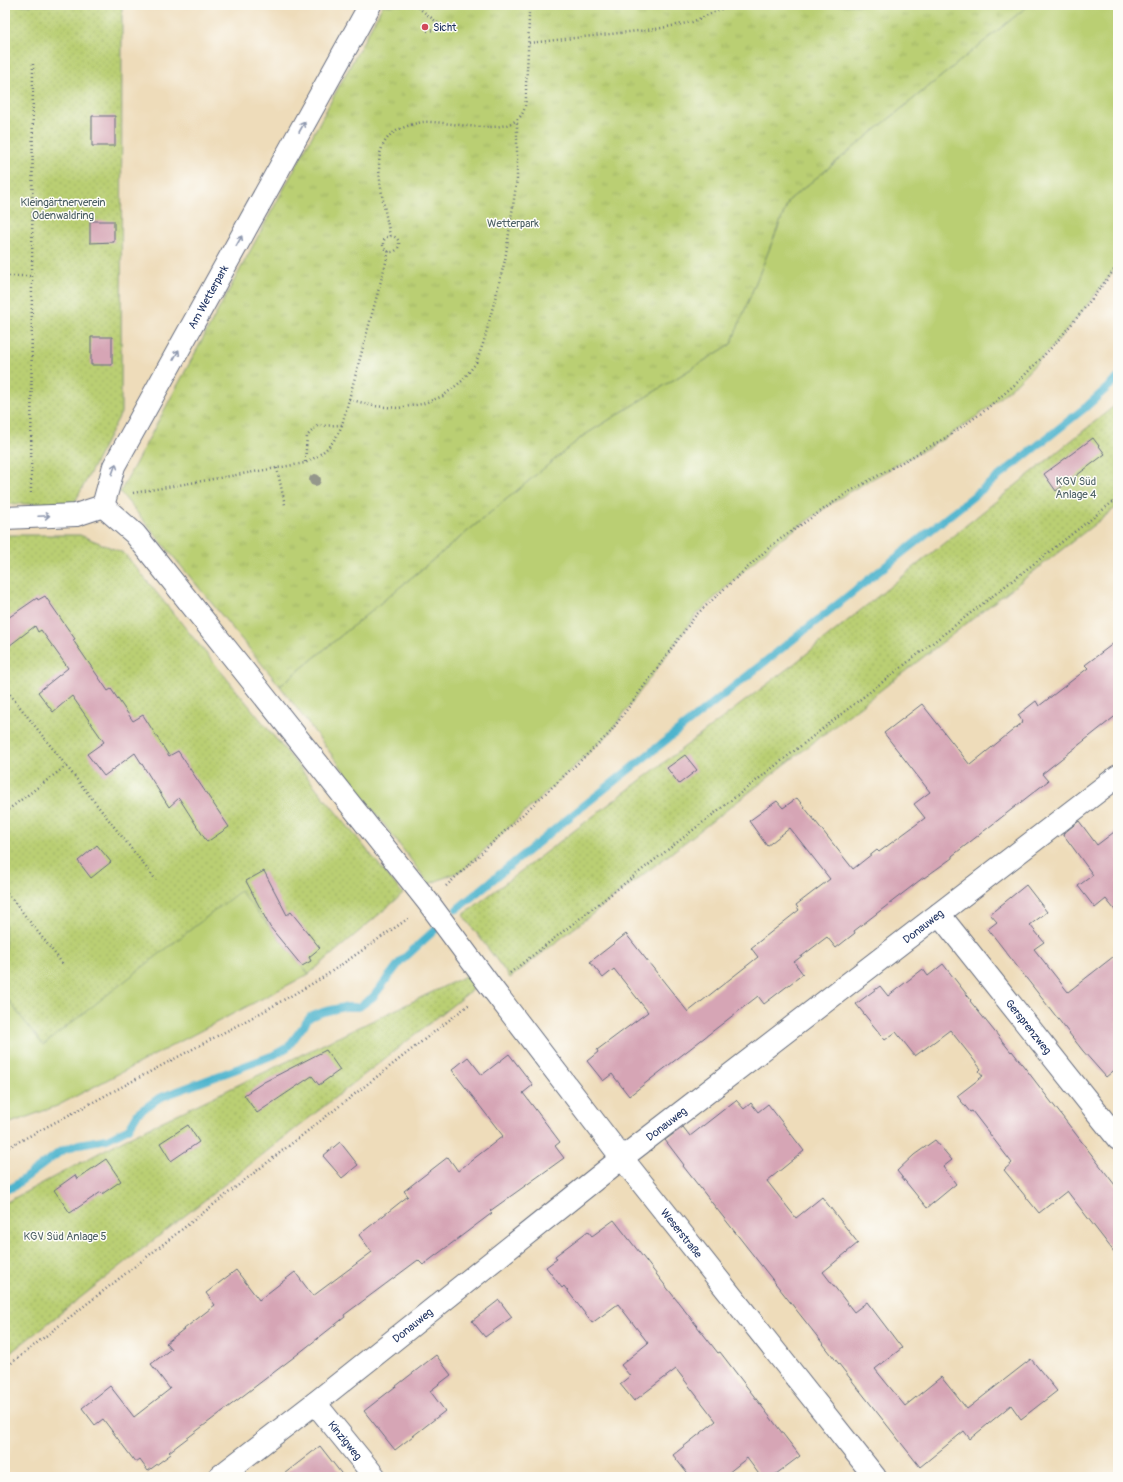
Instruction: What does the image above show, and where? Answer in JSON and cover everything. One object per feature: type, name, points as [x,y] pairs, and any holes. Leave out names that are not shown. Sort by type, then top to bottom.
[{"type":"street","name":"Am Wetterpark","points":[[103,506],[114,466],[370,5]]},
{"type":"street","points":[[5,518],[76,515],[103,506]]},
{"type":"street","name":"Weserstraße","points":[[103,506],[135,534],[428,902],[622,1158],[875,1477]]},
{"type":"street","name":"Donauweg","points":[[219,1477],[315,1403],[622,1158],[1118,776]]},
{"type":"street","name":"Gersprenzweg","points":[[939,914],[1118,1139]]},
{"type":"street","name":"Kinzigweg","points":[[315,1403],[375,1477]]},
{"type":"path","points":[[415,5],[443,27],[442,29],[427,31]]},
{"type":"path","points":[[390,236],[379,171],[380,155],[386,139],[394,132],[424,122],[499,127],[517,120],[525,109],[529,43],[529,5]]},
{"type":"path","points":[[529,43],[656,29],[692,22],[730,5]]},
{"type":"path","points":[[31,517],[33,61]]},
{"type":"path","points":[[349,399],[374,406],[398,408],[422,404],[443,396],[462,381],[476,363],[484,342],[505,260],[517,179],[517,120]]},
{"type":"path","points":[[395,236],[399,242],[396,250],[389,251],[384,248],[383,243],[385,238],[395,236]]},
{"type":"path","points":[[103,506],[136,492],[305,463],[319,456],[331,445],[342,425],[389,251]]},
{"type":"path","points":[[5,1149],[272,1007],[322,978],[405,921],[428,902],[609,734],[696,615],[772,545],[847,493],[947,437],[983,412],[1019,381],[1054,345],[1118,265]]},
{"type":"path","points":[[5,276],[32,276]]},
{"type":"path","points":[[305,463],[307,436],[317,426],[342,425]]},
{"type":"path","points":[[277,468],[285,505]]},
{"type":"path","points":[[5,1368],[1118,498]]},
{"type":"path","points":[[5,688],[156,880]]},
{"type":"path","points":[[5,812],[66,766]]},
{"type":"path","points":[[5,890],[63,964]]},
{"type":"green space","name":"Kleingärtnerverein Odenwaldring","points":[[5,5],[122,5],[121,413],[74,504],[5,504]]},
{"type":"green space","name":"Wetterpark","points":[[383,5],[1029,5],[789,200],[731,344],[583,436],[280,686],[120,492]]},
{"type":"green space","points":[[1029,5],[1118,5],[1118,265],[1054,345],[1019,381],[983,412],[947,437],[847,493],[772,545],[696,615],[609,734],[463,870],[429,884],[280,686],[583,436],[731,344],[789,200]]},
{"type":"green space","name":"KGV Süd Anlage 4","points":[[1118,403],[1118,506],[510,978],[463,915],[795,663]]},
{"type":"green space","points":[[5,535],[80,535],[124,553],[403,894],[309,974],[240,891],[43,1045],[5,996]]},
{"type":"green space","points":[[240,890],[309,974],[57,1106],[5,1125],[5,996],[43,1044]]},
{"type":"green space","name":"KGV Süd Anlage 5","points":[[468,975],[477,986],[5,1357],[5,1203],[125,1139]]},
{"type":"building","points":[[92,116],[115,116],[115,146],[92,146]]},
{"type":"building","points":[[90,221],[114,221],[114,242],[90,243]]},
{"type":"building","points":[[91,337],[112,337],[112,365],[91,365]]},
{"type":"building","points":[[1093,438],[1105,454],[1056,491],[1044,474]]},
{"type":"building","points":[[45,596],[75,639],[73,640],[108,691],[111,689],[133,721],[143,715],[169,756],[178,751],[229,827],[207,842],[179,798],[169,807],[135,753],[104,776],[87,754],[104,742],[72,696],[53,712],[38,692],[68,668],[41,630],[38,632],[35,626],[5,649],[5,620],[37,598],[38,600]]},
{"type":"building","points":[[1118,640],[1118,714],[1042,774],[1048,781],[952,856],[952,858],[924,877],[854,931],[855,933],[836,948],[827,937],[794,962],[803,974],[764,1004],[758,996],[629,1096],[612,1074],[603,1081],[587,1061],[598,1052],[597,1050],[648,1012],[614,969],[603,978],[590,962],[626,934],[688,1012],[758,957],[751,948],[799,910],[796,905],[830,879],[790,828],[767,846],[749,821],[777,801],[783,808],[797,798],[853,869],[877,850],[879,852],[925,818],[914,804],[930,792],[884,733],[922,704],[970,765],[1023,722],[1018,715],[1036,701],[1039,706],[1088,668],[1085,665]]},
{"type":"building","points":[[685,755],[697,770],[679,784],[667,768]]},
{"type":"building","points":[[1079,821],[1097,845],[1118,829],[1118,914],[1106,899],[1095,908],[1078,886],[1093,875],[1063,834]]},
{"type":"building","points":[[97,845],[111,862],[91,878],[78,861]]},
{"type":"building","points":[[264,871],[287,915],[291,912],[320,948],[309,957],[311,961],[302,966],[270,927],[246,881]]},
{"type":"building","points":[[1026,885],[1047,912],[1030,925],[1044,942],[1034,949],[1068,992],[1118,953],[1118,1067],[1106,1077],[1083,1051],[988,929],[997,922],[990,914]]},
{"type":"building","points":[[943,964],[971,1000],[970,1001],[1011,1052],[1012,1051],[1118,1189],[1118,1257],[1067,1191],[1039,1213],[1004,1170],[1012,1163],[972,1111],[970,1112],[957,1096],[983,1076],[979,1071],[981,1069],[950,1030],[915,1056],[896,1032],[885,1040],[856,1004],[880,986],[888,996],[923,969],[928,976]]},
{"type":"building","points":[[326,1050],[340,1070],[319,1085],[312,1076],[257,1113],[244,1095],[264,1082]]},
{"type":"building","points":[[509,1054],[533,1085],[523,1093],[560,1142],[555,1146],[564,1158],[490,1211],[492,1213],[423,1265],[418,1260],[344,1315],[345,1317],[169,1452],[171,1454],[148,1471],[140,1460],[136,1463],[103,1419],[95,1425],[82,1408],[110,1386],[134,1417],[170,1389],[151,1364],[171,1349],[166,1343],[215,1305],[206,1293],[236,1270],[259,1300],[295,1272],[313,1296],[372,1252],[359,1235],[408,1196],[404,1191],[448,1157],[458,1171],[503,1136],[452,1070],[468,1057],[482,1075]]},
{"type":"building","points":[[736,1100],[744,1109],[751,1103],[758,1112],[768,1104],[804,1151],[767,1181],[796,1218],[822,1197],[858,1243],[823,1272],[854,1312],[867,1302],[902,1348],[875,1369],[905,1406],[941,1377],[967,1409],[1031,1359],[1057,1391],[1021,1419],[1011,1405],[970,1439],[964,1431],[920,1467],[683,1166],[684,1165],[665,1140],[683,1127],[690,1136]]},
{"type":"building","points":[[188,1125],[199,1142],[171,1161],[160,1143]]},
{"type":"building","points":[[935,1140],[952,1160],[943,1167],[956,1184],[927,1208],[897,1171],[914,1155]]},
{"type":"building","points":[[340,1142],[358,1165],[342,1178],[323,1156]]},
{"type":"building","points":[[106,1159],[121,1181],[102,1194],[101,1192],[70,1213],[54,1190],[75,1175],[77,1179]]},
{"type":"building","points":[[614,1220],[718,1353],[720,1352],[800,1456],[772,1477],[761,1477],[747,1458],[723,1477],[690,1477],[673,1455],[716,1421],[676,1369],[634,1401],[620,1384],[630,1376],[621,1365],[648,1343],[618,1304],[592,1323],[564,1286],[562,1288],[546,1267],[557,1259],[555,1256],[588,1231],[592,1236]]},
{"type":"building","points":[[499,1300],[512,1317],[485,1337],[472,1321]]},
{"type":"building","points":[[436,1355],[451,1375],[430,1391],[445,1411],[395,1450],[364,1411]]},
{"type":"building","points":[[320,1446],[344,1477],[280,1477]]},
{"type":"waterway","points":[[457,909],[582,807],[1086,407],[1118,378]]},
{"type":"waterway","points":[[5,1190],[13,1187],[61,1151],[79,1144],[107,1139],[129,1128],[138,1113],[159,1098],[274,1055],[288,1047],[310,1017],[344,1007],[359,1007],[373,997],[400,962],[438,927]]},
{"type":"place","name":"Sicht","points":[[425,27]]}]
